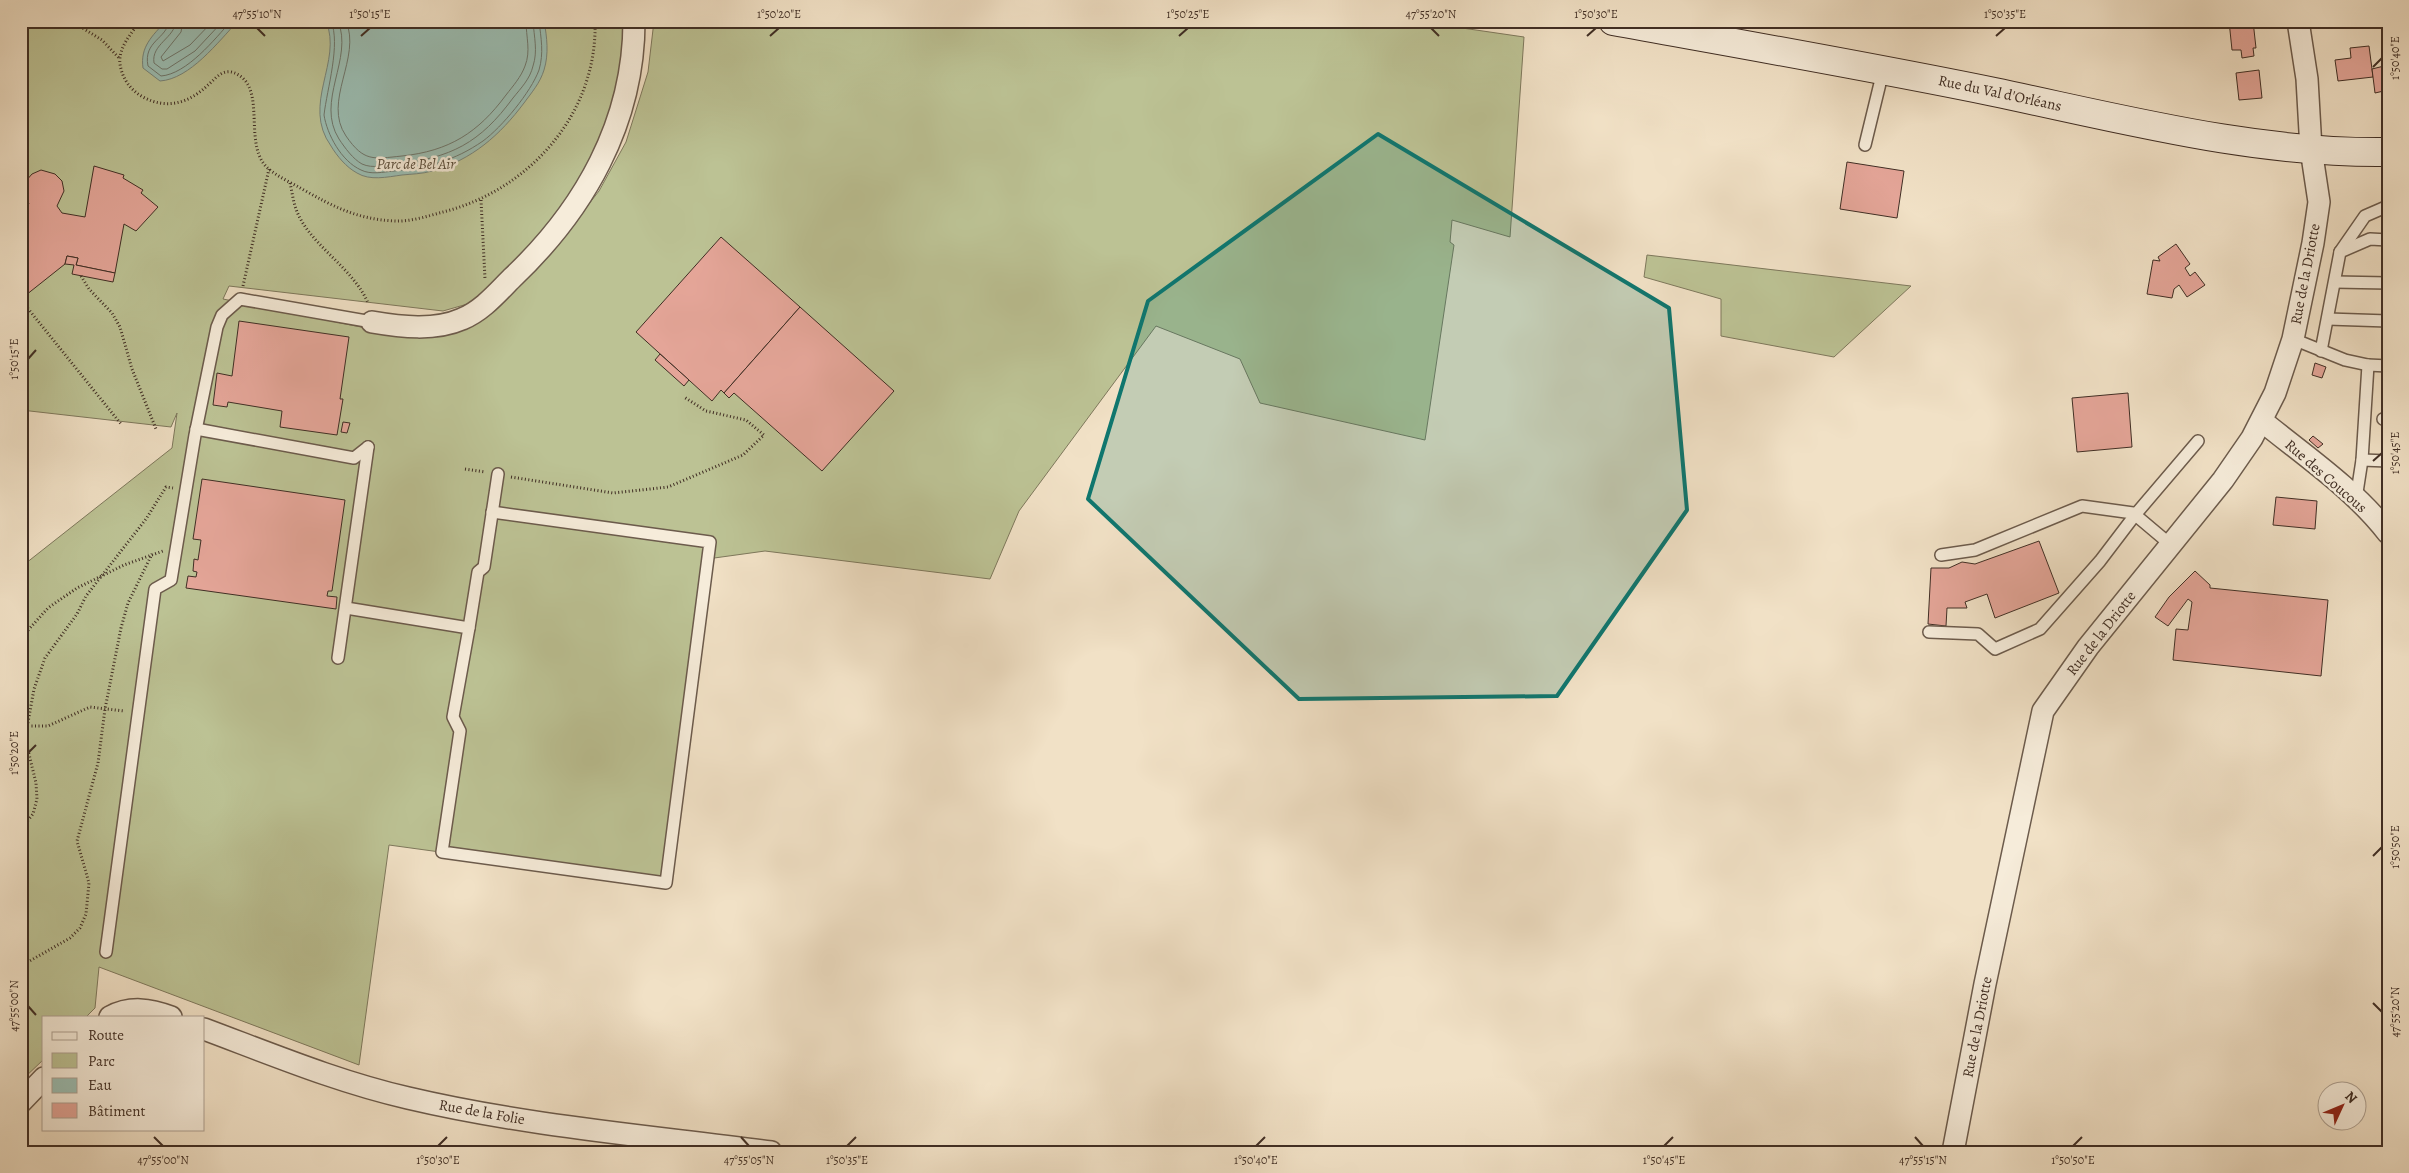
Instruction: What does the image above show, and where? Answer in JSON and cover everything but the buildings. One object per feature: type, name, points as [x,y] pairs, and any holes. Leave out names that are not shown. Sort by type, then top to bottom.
[{"type":"street","points":[[372,322],[424,327],[445,324],[478,311],[564,223],[605,154],[624,98],[633,46],[634,21]]},
{"type":"street","name":"Rue du Val d'Orléans","points":[[1613,21],[1884,69],[2151,125],[2250,142],[2311,149],[2388,152]]},
{"type":"street","name":"Rue de la Driotte","points":[[1953,1152],[2043,711],[2088,647],[2223,480],[2262,422],[2275,393],[2293,339],[2313,244],[2319,202],[2311,149],[2306,79],[2298,21]]},
{"type":"street","name":"Rue des Coucous","points":[[2262,422],[2318,466],[2377,519],[2388,533]]},
{"type":"street","points":[[112,1016],[129,1009],[148,1010],[168,1016]]},
{"type":"street","name":"Rue de la Folie","points":[[205,1029],[350,1083],[409,1098],[553,1124],[771,1152]]},
{"type":"street","points":[[21,1102],[42,1080]]},
{"type":"lane","points":[[1865,145],[1884,69]]},
{"type":"lane","points":[[2321,350],[2340,252],[2365,216],[2388,206]]},
{"type":"lane","points":[[2340,252],[2370,239],[2388,240]]},
{"type":"lane","points":[[2335,282],[2388,283]]},
{"type":"lane","points":[[106,952],[155,590],[171,580],[196,429],[217,327],[222,315],[240,300],[372,322]]},
{"type":"lane","points":[[2328,319],[2388,321]]},
{"type":"lane","points":[[2293,339],[2345,360],[2368,365],[2388,366]]},
{"type":"lane","points":[[2356,501],[2362,460],[2368,365]]},
{"type":"lane","points":[[196,429],[354,458],[368,447],[338,658]]},
{"type":"lane","points":[[1929,632],[1978,634],[1995,649],[2040,629],[2100,562],[2135,515],[2198,441]]},
{"type":"lane","points":[[2362,460],[2388,462]]},
{"type":"lane","points":[[492,512],[710,542],[666,883],[442,852],[460,731],[453,717],[478,572],[484,567],[492,512],[498,474]]},
{"type":"lane","points":[[1941,555],[1974,550],[2082,506],[2135,515],[2171,544]]},
{"type":"lane","points":[[346,608],[469,628]]},
{"type":"path","points":[[72,21],[102,40],[119,58]]},
{"type":"path","points":[[140,21],[125,42],[119,58],[121,71],[131,89],[152,102],[168,105],[184,102],[226,72],[234,72],[248,84],[252,94],[255,140],[268,169],[350,214],[396,221],[425,217],[481,200],[525,171],[562,133],[577,109],[586,88],[595,46],[595,21]]},
{"type":"path","points":[[240,300],[268,169]]},
{"type":"path","points":[[290,182],[296,210],[316,239],[360,289],[367,301],[372,322]]},
{"type":"path","points":[[481,200],[483,266],[486,282],[492,297]]},
{"type":"path","points":[[81,276],[89,289],[112,313],[120,328],[132,369],[156,429]]},
{"type":"path","points":[[21,300],[121,424]]},
{"type":"path","points":[[464,469],[613,493],[668,487],[743,455],[764,435],[746,420],[706,411],[684,397]]},
{"type":"path","points":[[21,830],[33,814],[37,799],[36,783],[27,746],[27,728],[34,689],[45,658],[103,573],[146,518],[166,487],[185,490]]},
{"type":"path","points":[[21,638],[48,608],[103,573],[159,551],[175,552]]},
{"type":"path","points":[[21,966],[70,938],[80,928],[86,914],[89,882],[77,841],[98,763],[105,708],[121,628],[128,603],[152,554]]},
{"type":"path","points":[[21,726],[27,728],[48,726],[90,707],[139,713]]},
{"type":"highlighted area","points":[[1378,134],[1669,308],[1687,510],[1557,696],[1299,699],[1088,499],[1148,301]]},
{"type":"green space","name":"Parc de Bel Air","points":[[21,21],[634,21],[605,154],[492,297],[443,311],[229,286],[223,299],[410,337],[492,311],[540,266],[599,191],[626,142],[648,72],[654,21],[1414,21],[1524,37],[1510,237],[1452,220],[1450,242],[1454,245],[1425,440],[1260,403],[1240,359],[1156,326],[1019,511],[990,579],[765,551],[707,559],[666,883],[389,845],[359,1065],[99,967],[95,1008],[87,1016],[42,1016],[42,1061],[21,1081],[21,567],[172,448],[177,413],[171,427],[21,410]]},
{"type":"green space","points":[[1647,255],[1911,286],[1834,357],[1721,336],[1721,299],[1644,277]]},
{"type":"water","points":[[166,21],[238,21],[193,67],[171,79],[160,81],[143,68],[143,54],[148,42]]},
{"type":"water","points":[[326,21],[544,21],[547,46],[546,64],[538,83],[515,115],[495,136],[472,153],[460,160],[428,172],[367,177],[353,171],[342,161],[331,146],[323,130],[320,115],[321,99],[330,52],[330,36]]}]
